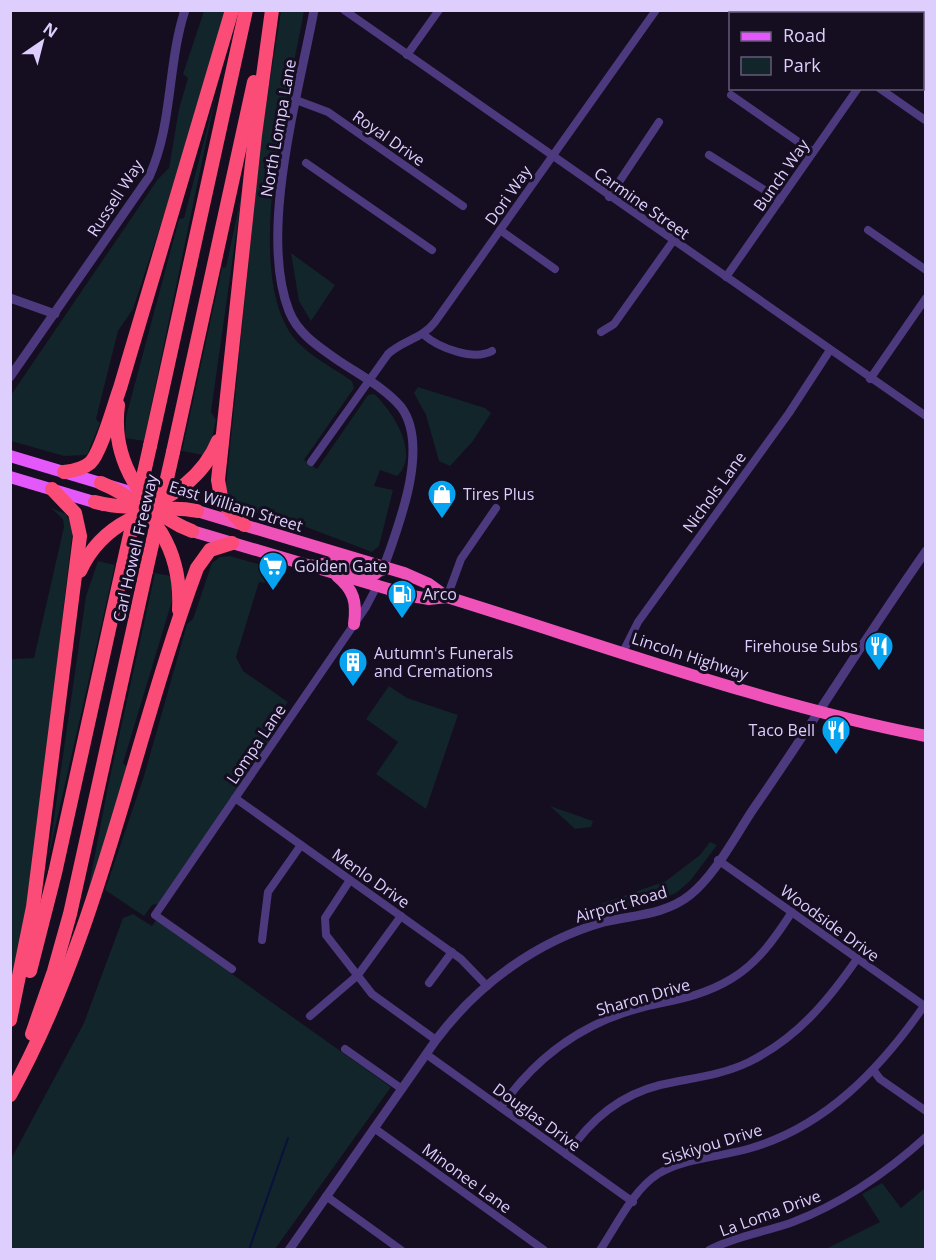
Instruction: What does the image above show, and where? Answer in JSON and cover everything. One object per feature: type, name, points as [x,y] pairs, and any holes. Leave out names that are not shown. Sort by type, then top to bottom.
[{"type":"highway","points":[[64,472],[83,467],[95,457],[120,388],[232,10]]},
{"type":"highway","name":"Carl Howell Freeway","points":[[10,1026],[44,921],[246,10]]},
{"type":"highway","points":[[244,525],[225,507],[218,493],[224,415],[271,10]]},
{"type":"highway","name":"Carl Howell Freeway","points":[[10,1086],[36,1025],[64,938],[271,10]]},
{"type":"highway","points":[[120,388],[118,440],[127,468],[168,542],[177,569],[178,624]]},
{"type":"highway","points":[[76,584],[84,562],[98,543],[116,528],[187,482],[203,467],[220,437],[224,415]]},
{"type":"highway","points":[[101,483],[171,522],[192,531],[377,586]]},
{"type":"highway","points":[[10,1020],[33,908],[76,584],[79,521],[71,507],[52,489]]},
{"type":"highway","points":[[95,502],[123,507],[197,511]]},
{"type":"highway","name":"East William Street","points":[[197,511],[384,567]]},
{"type":"highway","points":[[10,1095],[41,1036],[83,932],[178,624],[201,560],[210,550],[232,543]]},
{"type":"highway","points":[[310,566],[335,562],[375,574],[384,567]]},
{"type":"highway","name":"Lincoln Highway","points":[[384,567],[423,581],[447,597],[623,652],[819,712],[926,736]]},
{"type":"highway","points":[[334,573],[354,594],[356,606],[354,624]]},
{"type":"highway","name":"Lincoln Highway","points":[[377,586],[425,598],[447,597]]},
{"type":"main road","points":[[10,456],[101,483]]},
{"type":"main road","points":[[10,477],[95,502]]},
{"type":"street","name":"Russell Way","points":[[10,377],[138,195],[157,162],[164,136],[176,45],[185,10]]},
{"type":"street","name":"North Lompa Lane","points":[[314,10],[280,198],[280,252],[285,297],[291,316],[304,334],[368,380],[401,408],[409,421],[414,442],[411,474],[377,586]]},
{"type":"street","name":"Carmine Street","points":[[344,10],[926,416]]},
{"type":"street","points":[[407,55],[439,10]]},
{"type":"street","name":"Dori Way","points":[[424,335],[656,10]]},
{"type":"street","name":"Bunch Way","points":[[726,277],[857,90]]},
{"type":"street","points":[[882,90],[925,120]]},
{"type":"street","points":[[731,95],[813,152]]},
{"type":"street","name":"Royal Drive","points":[[296,100],[328,112],[463,206]]},
{"type":"street","points":[[609,197],[659,122]]},
{"type":"street","points":[[709,155],[780,200]]},
{"type":"street","points":[[306,163],[432,250]]},
{"type":"street","points":[[500,230],[555,269]]},
{"type":"street","points":[[868,230],[926,270]]},
{"type":"street","points":[[601,332],[616,321],[673,240]]},
{"type":"street","points":[[10,298],[55,314]]},
{"type":"street","points":[[870,378],[926,298]]},
{"type":"street","points":[[311,462],[368,380],[394,348],[424,335],[436,343],[472,354],[481,356],[492,351]]},
{"type":"street","name":"Nichols Lane","points":[[623,652],[638,622],[789,413],[830,350]]},
{"type":"street","points":[[447,597],[463,557],[496,508]]},
{"type":"street","name":"Airport Road","points":[[289,1250],[436,1040],[456,1014],[487,986],[526,957],[558,940],[602,923],[673,906],[693,893],[819,712],[926,551]]},
{"type":"street","name":"Lompa Lane","points":[[232,969],[155,915],[354,624],[377,586]]},
{"type":"street","name":"Menlo Drive","points":[[235,798],[467,963],[487,986]]},
{"type":"street","points":[[262,940],[268,892],[301,845]]},
{"type":"street","name":"Woodside Drive","points":[[718,860],[925,1007]]},
{"type":"street","points":[[350,880],[327,914],[324,927],[328,937],[379,1000],[436,1040]]},
{"type":"street","name":"Sharon Drive","points":[[501,1107],[522,1080],[546,1057],[583,1030],[627,1012],[704,993],[737,976],[763,953],[792,912]]},
{"type":"street","points":[[310,1016],[358,975],[401,916]]},
{"type":"street","points":[[429,983],[452,952]]},
{"type":"street","points":[[567,1155],[597,1118],[622,1100],[660,1085],[707,1077],[732,1069],[780,1043],[825,1004],[857,959]]},
{"type":"street","name":"Siskiyou Drive","points":[[601,1249],[651,1180],[666,1170],[754,1147],[805,1123],[842,1100],[889,1055],[925,1007]]},
{"type":"street","points":[[345,1049],[402,1089]]},
{"type":"street","name":"Douglas Drive","points":[[426,1054],[633,1202]]},
{"type":"street","points":[[874,1071],[880,1079],[926,1112]]},
{"type":"street","name":"Minonee Lane","points":[[374,1128],[544,1250]]},
{"type":"street","name":"La Loma Drive","points":[[709,1250],[795,1221],[834,1204],[878,1177],[926,1137]]},
{"type":"street","points":[[326,1196],[401,1250]]},
{"type":"green space","points":[[204,11],[226,11],[183,157],[133,309],[118,331],[96,419],[100,423],[87,455],[64,456],[11,441],[11,395],[158,179],[169,168],[179,109],[188,78],[183,74]]},
{"type":"green space","points":[[281,11],[304,11],[274,176],[270,222],[271,265],[277,303],[291,334],[297,341],[311,354],[352,381],[354,388],[304,460],[317,469],[368,395],[374,394],[389,410],[401,433],[406,456],[404,467],[397,476],[380,470],[374,486],[393,490],[379,546],[372,552],[306,527],[239,508],[230,499],[226,487],[261,137]]},
{"type":"green space","points":[[216,94],[144,441],[125,438],[126,417],[179,219],[184,218]]},
{"type":"green space","points":[[242,192],[211,412],[216,420],[212,438],[203,455],[182,451],[222,268],[226,267]]},
{"type":"green space","points":[[291,253],[335,285],[311,321],[299,301]]},
{"type":"green space","points":[[418,387],[485,408],[491,413],[473,441],[450,466],[439,461],[426,415],[414,393]]},
{"type":"green space","points":[[51,508],[66,514],[73,528],[30,888],[24,930],[11,988],[11,659],[34,658],[64,527],[63,519]]},
{"type":"green space","points":[[230,556],[272,568],[267,583],[259,582],[236,657],[243,671],[288,702],[282,710],[270,742],[158,904],[152,905],[144,916],[105,890],[144,776],[187,624],[193,619],[212,563],[220,557]]},
{"type":"green space","points":[[98,561],[115,565],[48,859],[86,596]]},
{"type":"green space","points":[[155,573],[171,576],[172,601],[123,763],[127,767],[98,868],[88,891],[108,786]]},
{"type":"green space","points":[[389,686],[407,698],[458,715],[426,809],[376,774],[398,742],[366,719]]},
{"type":"green space","points":[[550,806],[593,821],[591,827],[575,829]]},
{"type":"green space","points":[[710,842],[717,845],[690,881],[676,893],[659,900],[583,919],[581,911],[666,881],[700,855]]},
{"type":"green space","points":[[133,914],[152,926],[156,920],[391,1087],[275,1249],[11,1250],[11,1159],[84,1023],[123,918]]},
{"type":"green space","points":[[882,1183],[901,1208],[925,1188],[925,1249],[826,1249],[880,1222],[862,1194]]},
{"type":"waterway","points":[[249,1250],[288,1138]]},
{"type":"place","name":"Tires Plus","points":[[442,520]]},
{"type":"place","name":"Golden Gate","points":[[273,592]]},
{"type":"place","name":"Arco","points":[[402,620]]},
{"type":"place","name":"Firehouse Subs","points":[[879,672]]},
{"type":"place","name":"Autumn's Funerals and Cremations","points":[[353,688]]},
{"type":"place","name":"Taco Bell","points":[[836,756]]}]
